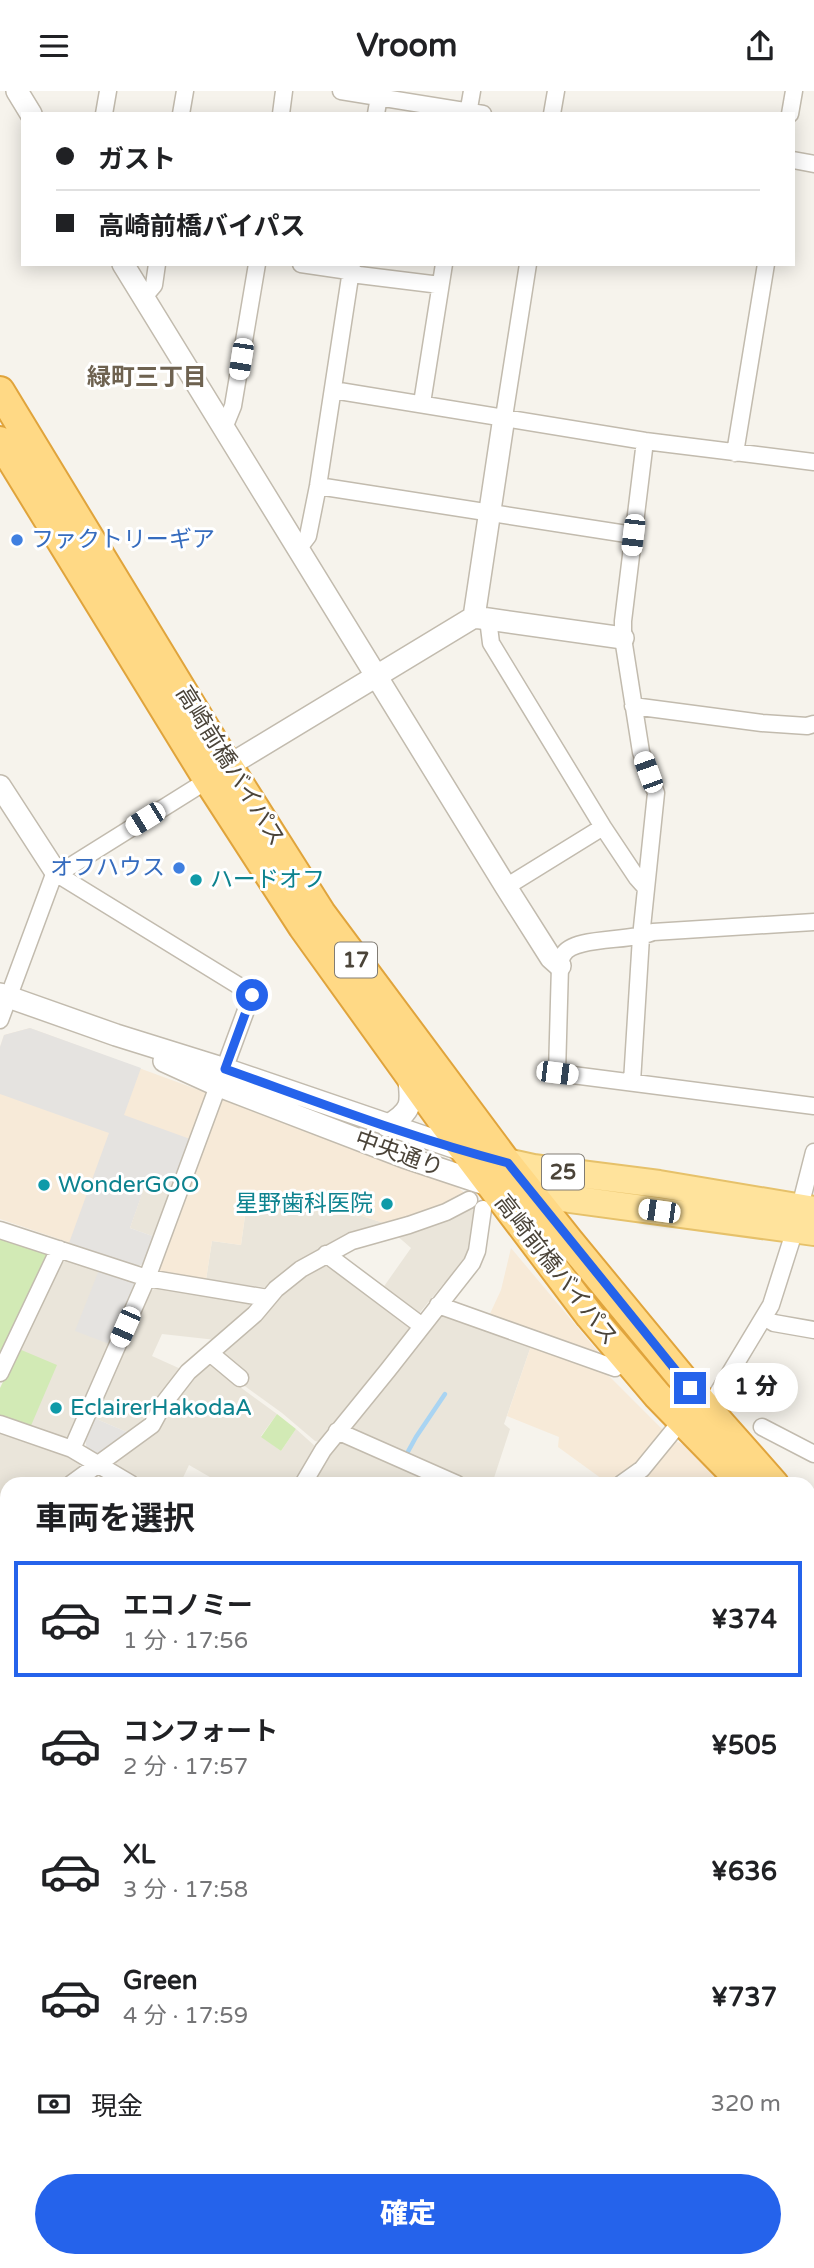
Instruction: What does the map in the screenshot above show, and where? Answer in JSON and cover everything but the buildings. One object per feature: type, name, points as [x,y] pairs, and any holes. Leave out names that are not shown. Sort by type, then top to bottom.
[{"type":"highway","name":"高崎前橋バイパス","points":[[0,391],[303,927],[468,1152],[481,1198],[537,1244],[626,1360],[766,1477]]},
{"type":"highway","name":"高崎前橋バイパス","points":[[0,441],[218,773],[508,1163],[564,1233],[739,1477]]},
{"type":"main road","name":"25","points":[[468,1152],[508,1163],[659,1184],[805,1220]]},
{"type":"main road","name":"25","points":[[481,1198],[533,1195],[805,1220]]},
{"type":"main road","points":[[564,1233],[568,1209],[579,1200]]},
{"type":"street","points":[[18,91],[30,112]]},
{"type":"street","points":[[104,112],[108,91]]},
{"type":"street","points":[[181,112],[185,91]]},
{"type":"street","points":[[281,112],[284,91]]},
{"type":"street","points":[[341,91],[379,94],[468,112]]},
{"type":"street","points":[[472,91],[473,112]]},
{"type":"street","points":[[552,112],[555,91]]},
{"type":"street","points":[[790,112],[794,91]]},
{"type":"street","points":[[376,112],[379,94]]},
{"type":"street","points":[[795,160],[814,164]]},
{"type":"street","points":[[124,266],[506,887],[551,958],[560,966]]},
{"type":"street","points":[[143,298],[153,285],[157,266]]},
{"type":"street","points":[[223,428],[233,406],[257,266]]},
{"type":"street","points":[[326,266],[351,268],[359,275],[440,285]]},
{"type":"street","points":[[422,403],[444,266]]},
{"type":"street","points":[[528,266],[490,514],[481,618],[491,643],[603,827],[645,887]]},
{"type":"street","points":[[735,453],[766,266]]},
{"type":"street","points":[[298,549],[308,536],[318,487],[351,268]]},
{"type":"street","points":[[333,390],[645,441],[814,462]]},
{"type":"street","points":[[632,1082],[645,887],[656,793],[641,752],[623,638],[623,621],[645,441]]},
{"type":"street","points":[[318,487],[633,535]]},
{"type":"street","points":[[0,1020],[4,996],[53,877],[218,773],[481,618],[623,638]]},
{"type":"street","points":[[633,706],[762,723],[814,725]]},
{"type":"street","points":[[0,786],[6,810],[57,874],[252,995],[147,1278],[72,1449]]},
{"type":"street","points":[[506,887],[603,827]]},
{"type":"street","points":[[814,922],[653,932],[641,937],[602,940],[573,946],[563,955],[560,966],[557,1073],[814,1106]]},
{"type":"street","name":"中央通り","points":[[4,996],[116,1035],[179,1069],[222,1077],[468,1152]]},
{"type":"street","points":[[387,1126],[403,1117],[409,1107],[411,1100],[408,1073]]},
{"type":"street","name":"中央通り","points":[[222,1077],[404,1157],[481,1198]]},
{"type":"street","points":[[631,1477],[642,1469],[667,1437],[718,1394],[764,1317],[805,1220],[814,1152]]},
{"type":"street","points":[[80,1477],[152,1425],[164,1403],[188,1372],[255,1314],[268,1298],[301,1269],[352,1241],[434,1216],[481,1198],[477,1251],[472,1263],[337,1431],[307,1477]]},
{"type":"street","points":[[0,1230],[147,1278],[268,1298]]},
{"type":"street","points":[[0,1373],[59,1249]]},
{"type":"street","points":[[326,1254],[422,1326]]},
{"type":"street","points":[[438,1305],[615,1368],[626,1360]]},
{"type":"street","points":[[764,1317],[774,1323],[814,1330]]},
{"type":"street","points":[[210,1353],[240,1378]]},
{"type":"street","points":[[0,1424],[72,1449],[119,1477]]},
{"type":"street","points":[[762,1427],[814,1454]]},
{"type":"street","points":[[337,1431],[441,1477]]},
{"type":"shaded area","points":[[30,1028],[207,1093],[174,1185],[148,1177],[130,1228],[138,1266],[0,1219],[0,1047],[4,1035]]},
{"type":"shaded area","points":[[30,1028],[141,1068],[124,1115],[190,1139],[174,1185],[148,1177],[130,1228],[155,1237],[146,1263],[138,1266],[69,1243],[109,1133],[0,1094],[0,1047],[4,1035]]},
{"type":"shaded area","points":[[219,1097],[452,1183],[466,1194],[449,1206],[393,1226],[325,1204],[248,1194],[241,1245],[212,1241],[206,1280],[161,1272],[158,1268]]},
{"type":"shaded area","points":[[148,1176],[174,1185],[155,1237],[130,1228]]},
{"type":"shaded area","points":[[248,1194],[325,1204],[393,1226],[270,1288],[206,1280],[212,1241],[241,1245]]},
{"type":"shaded area","points":[[473,1202],[479,1207],[476,1241],[451,1286],[444,1283],[417,1316],[380,1292],[411,1248],[395,1234]]},
{"type":"shaded area","points":[[511,1248],[600,1354],[488,1318],[501,1290]]},
{"type":"shaded area","points":[[68,1259],[99,1270],[112,1345],[72,1435],[64,1439],[30,1428],[19,1349],[60,1264]]},
{"type":"shaded area","points":[[328,1259],[415,1325],[326,1431],[320,1442],[315,1441],[242,1384],[219,1357],[220,1351],[294,1281]]},
{"type":"shaded area","points":[[99,1270],[133,1281],[136,1289],[112,1345],[75,1331]]},
{"type":"shaded area","points":[[157,1287],[248,1301],[251,1309],[216,1340],[162,1334],[152,1356],[183,1370],[149,1418],[129,1433],[94,1418],[147,1294]]},
{"type":"shaded area","points":[[443,1314],[531,1346],[504,1424],[510,1429],[494,1477],[451,1477],[351,1433],[348,1427]]},
{"type":"shaded area","points":[[531,1346],[596,1366],[665,1432],[634,1470],[622,1477],[599,1477],[558,1447],[559,1437],[507,1416]]},
{"type":"shaded area","points":[[212,1358],[236,1384],[277,1414],[261,1436],[281,1451],[296,1429],[316,1447],[298,1477],[210,1477],[189,1465],[183,1477],[131,1477],[115,1467],[113,1462]]},
{"type":"shaded area","points":[[94,1418],[129,1433],[103,1453],[96,1454],[87,1450],[85,1439]]},
{"type":"shaded area","points":[[0,1431],[69,1455],[80,1462],[80,1471],[72,1477],[0,1477]]},
{"type":"shaded area","points":[[339,1439],[429,1477],[316,1477]]},
{"type":"shaded area","points":[[671,1439],[686,1446],[715,1477],[638,1477]]},
{"type":"green space","points":[[0,1236],[47,1251],[48,1258],[0,1359]]},
{"type":"green space","points":[[19,1349],[57,1365],[30,1428],[0,1417],[0,1388]]},
{"type":"green space","points":[[277,1414],[296,1429],[281,1451],[261,1437]]},
{"type":"waterway","points":[[405,1457],[445,1394]]},
{"type":"place","name":"ファクトリーギア","points":[[17,540]]},
{"type":"place","name":"オフハウス","points":[[179,868]]},
{"type":"place","name":"ハードオフ","points":[[196,880]]},
{"type":"place","name":"WonderGOO","points":[[44,1185]]},
{"type":"place","name":"星野歯科医院","points":[[387,1204]]},
{"type":"place","name":"EclairerHakodaA","points":[[56,1408]]},
{"type":"district","name":"緑町三丁目","points":[[147,377]]},
{"type":"route","points":[[252,995],[225,1069],[387,1126],[508,1163],[690,1388]]}]
